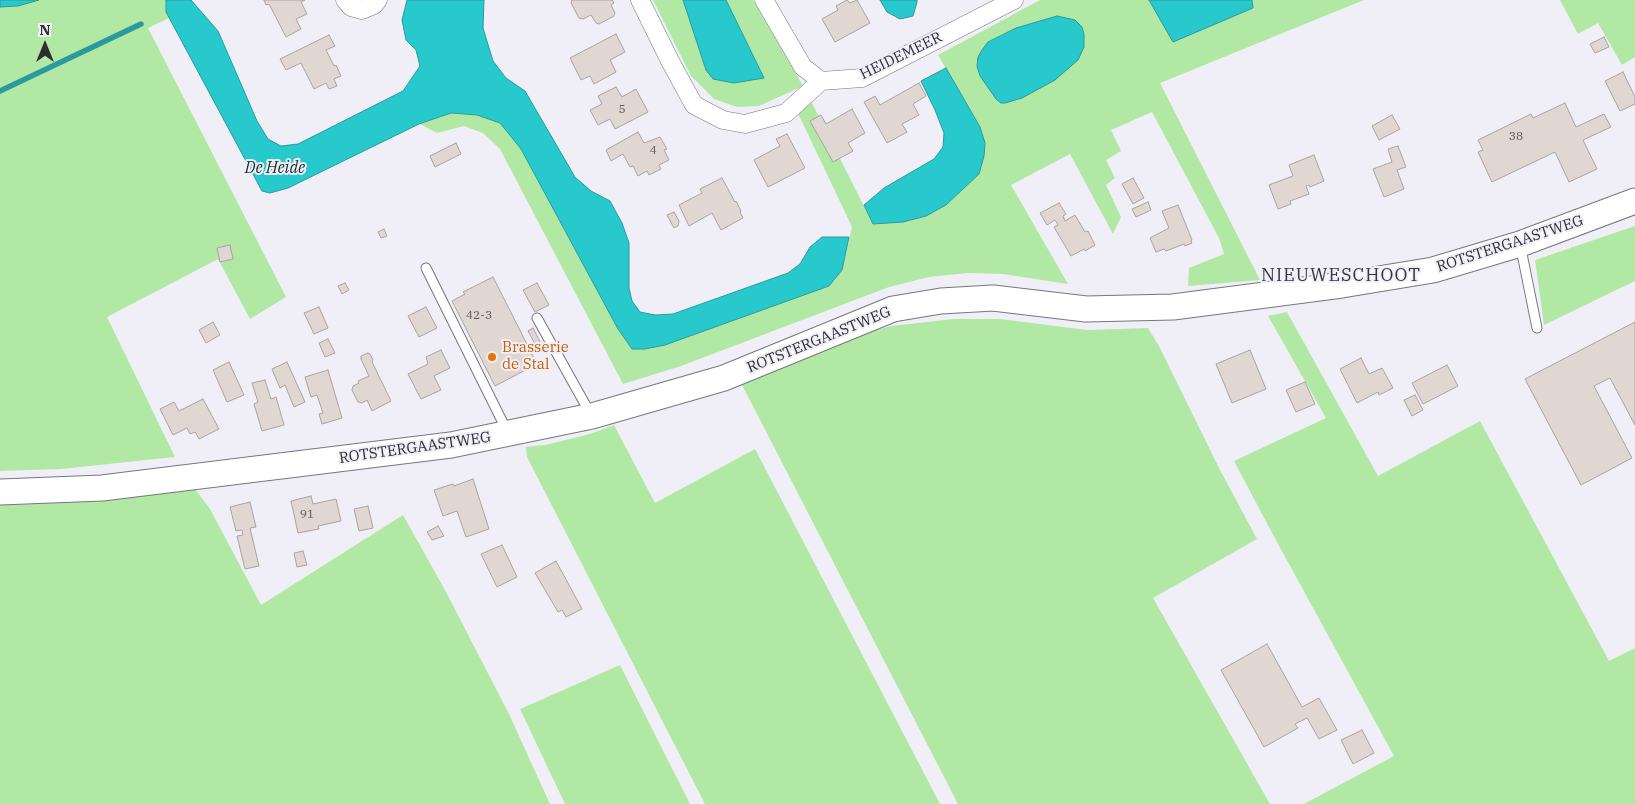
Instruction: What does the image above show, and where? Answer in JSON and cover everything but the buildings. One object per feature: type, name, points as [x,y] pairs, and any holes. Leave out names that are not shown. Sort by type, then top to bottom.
[{"type":"street","points":[[345,0],[351,7],[362,10],[368,9],[378,0]]},
{"type":"street","points":[[640,0],[694,105],[723,120],[745,124],[786,113],[821,81],[803,67],[764,0]]},
{"type":"street","name":"HEIDEMEER","points":[[821,81],[862,78],[1014,0]]},
{"type":"street","name":"ROTSTERGAASTWEG","points":[[0,492],[102,488],[451,445],[592,416],[724,378],[903,307],[941,300],[993,298],[1086,309],[1173,307],[1342,285],[1433,270],[1520,244],[1635,201]]},
{"type":"lane","points":[[1520,244],[1537,328]]},
{"type":"lane","points":[[426,268],[508,434]]},
{"type":"lane","points":[[537,318],[592,416]]},
{"type":"green space","points":[[0,0],[174,0],[179,13],[148,28],[286,297],[250,319],[218,259],[107,317],[175,457],[61,469],[0,471]]},
{"type":"green space","points":[[653,0],[683,0],[706,70],[764,78],[726,0],[753,0],[803,86],[759,106],[737,107],[714,99],[691,76]]},
{"type":"green space","points":[[1040,0],[1149,0],[1173,41],[1253,8],[1252,0],[1364,0],[1160,83],[1260,280],[1188,286],[1189,268],[1224,254],[1219,238],[1152,112],[1111,130],[1121,151],[1106,160],[1115,178],[1106,185],[1121,217],[1113,234],[1070,154],[1011,185],[1068,284],[1003,274],[968,273],[929,277],[889,287],[681,366],[623,384],[500,149],[483,133],[464,126],[437,133],[420,124],[451,113],[477,115],[500,123],[521,149],[618,329],[632,349],[645,349],[665,345],[829,286],[842,270],[852,227],[797,111],[812,103],[873,224],[926,216],[946,205],[979,174],[980,127],[938,55]],"holes":[[[1016,28],[980,76],[977,66],[988,42]]]},
{"type":"green space","points":[[1560,0],[1635,0],[1635,57],[1622,65],[1598,23],[1578,34]]},
{"type":"green space","points":[[1635,226],[1635,281],[1544,325],[1535,260]]},
{"type":"green space","points":[[1287,312],[1378,476],[1480,421],[1609,661],[1635,648],[1635,804],[1304,804],[1394,756],[1234,461],[1326,418],[1268,316]]},
{"type":"green space","points":[[954,319],[1000,319],[1087,330],[1148,328],[1159,346],[1219,468],[1257,539],[1153,598],[1270,804],[958,804],[740,381],[859,335],[891,326]]},
{"type":"green space","points":[[614,425],[655,503],[755,449],[940,804],[705,804],[527,457],[526,447],[545,445],[590,434]]},
{"type":"green space","points":[[192,485],[210,509],[261,605],[403,515],[445,590],[509,714],[550,804],[0,804],[0,504],[23,504]]},
{"type":"green space","points":[[620,665],[690,804],[565,804],[520,709]]},
{"type":"water","points":[[0,0],[39,0],[18,6],[0,7]]},
{"type":"water","name":"De Heide","points":[[166,0],[191,0],[218,31],[257,121],[268,139],[281,146],[298,144],[403,91],[420,66],[416,50],[406,40],[402,20],[407,0],[484,0],[483,28],[493,61],[506,78],[525,91],[575,177],[591,191],[610,201],[622,223],[629,243],[629,288],[632,301],[640,312],[655,315],[673,314],[788,273],[800,264],[810,247],[822,237],[849,237],[842,270],[829,286],[665,345],[645,349],[632,349],[618,329],[521,149],[500,123],[477,115],[451,113],[419,124],[288,188],[270,193],[262,191],[166,12]]},
{"type":"water","points":[[683,0],[726,0],[764,78],[734,83],[713,79],[706,70]]},
{"type":"water","points":[[880,0],[917,0],[917,2],[913,16],[900,19],[887,12]]},
{"type":"water","points":[[1149,0],[1252,0],[1253,8],[1173,42]]},
{"type":"water","points":[[1057,16],[1075,20],[1082,27],[1084,47],[1078,60],[1055,80],[1022,98],[1001,103],[980,76],[977,66],[978,57],[982,50],[988,42],[1016,28]]},
{"type":"water","points":[[946,68],[980,127],[985,143],[979,174],[946,205],[926,216],[903,222],[873,224],[864,205],[884,188],[934,159],[943,147],[944,133],[921,81]]},
{"type":"waterway","points":[[0,91],[141,24]]},
{"type":"place","name":"Brasserie de Stal","points":[[492,357]]},
{"type":"district","name":"NIEUWESCHOOT","points":[[1341,276]]}]
